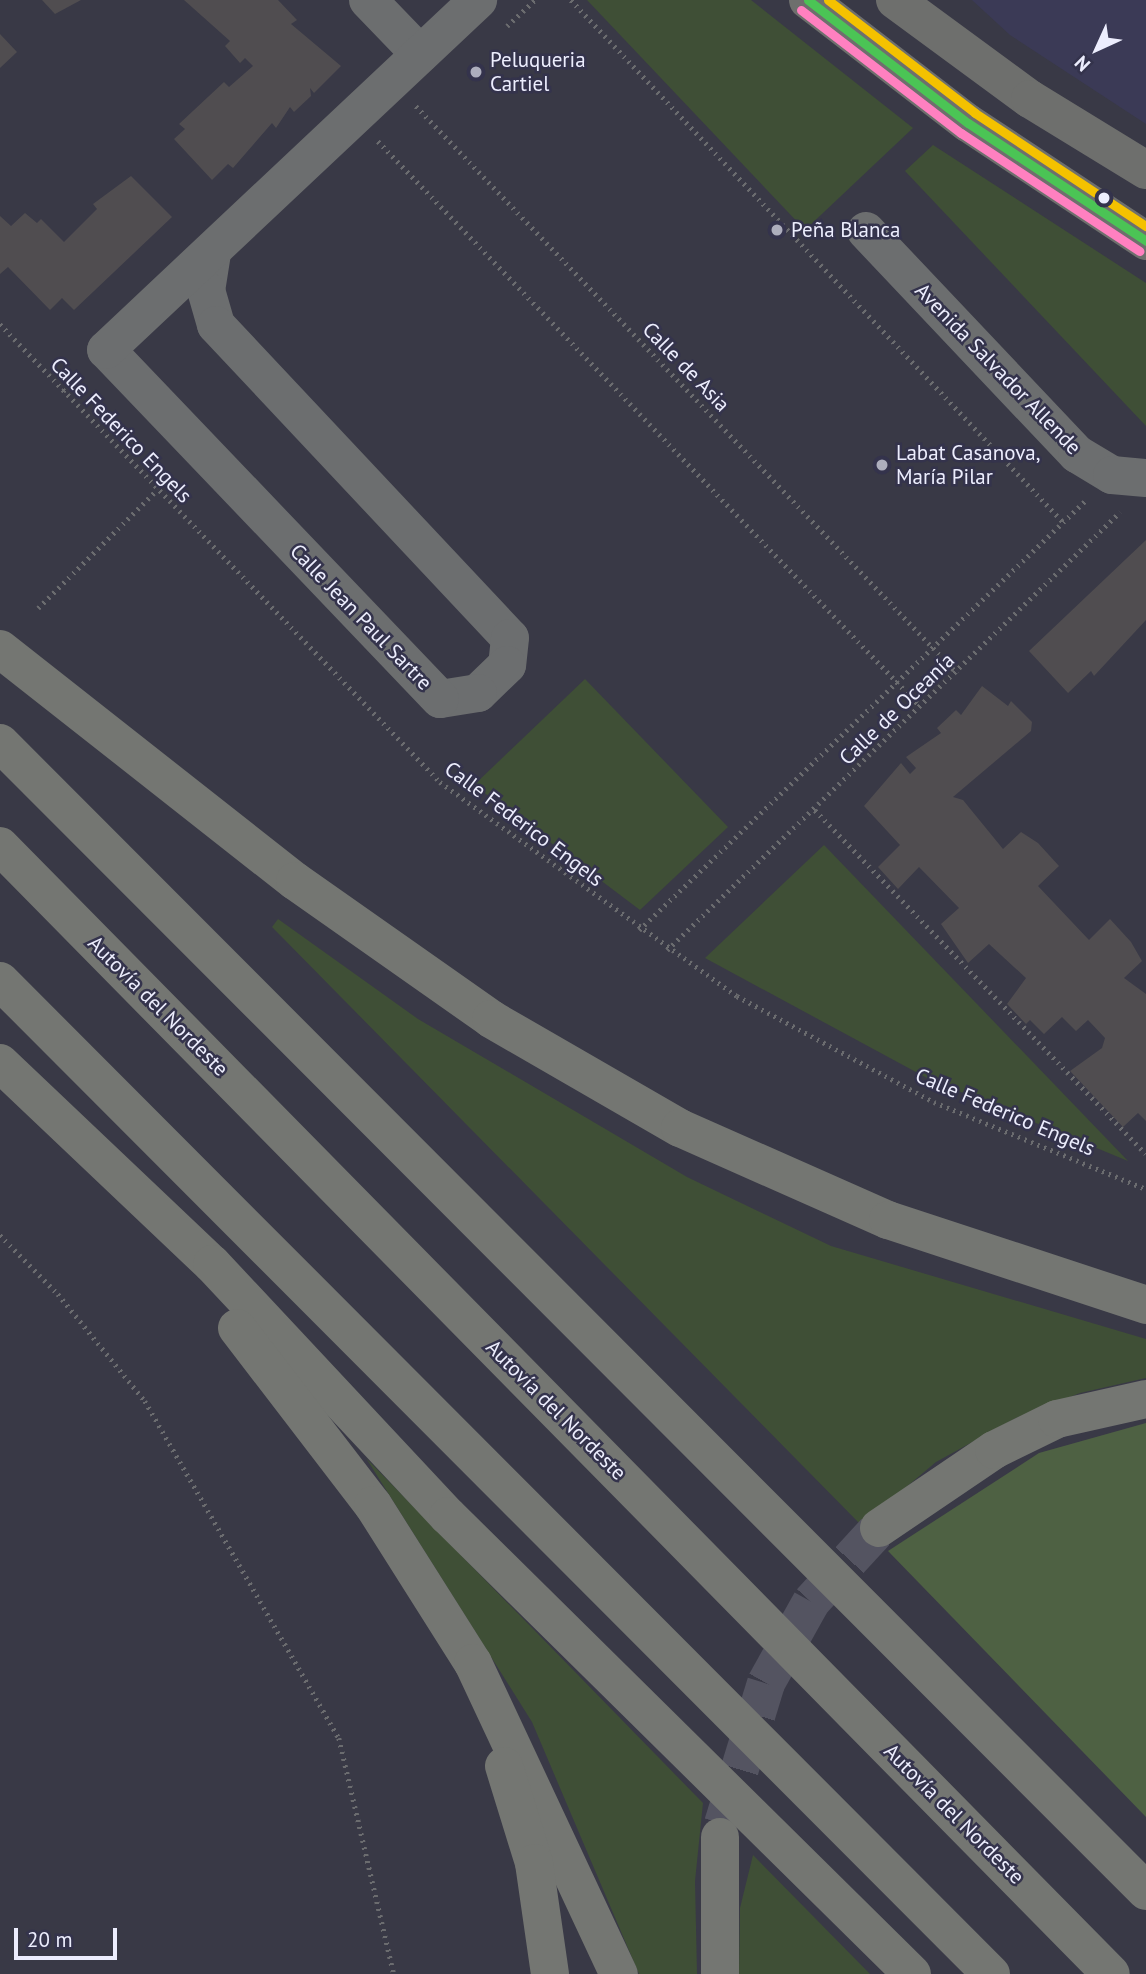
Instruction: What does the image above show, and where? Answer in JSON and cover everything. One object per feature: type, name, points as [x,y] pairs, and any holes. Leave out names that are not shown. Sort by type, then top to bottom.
[{"type":"highway","points":[[0,649],[317,897],[491,1018],[680,1128],[888,1220],[1146,1305]]},
{"type":"highway","points":[[0,743],[1146,1891]]},
{"type":"highway","name":"Autovía del Nordeste","points":[[0,846],[1111,1974]]},
{"type":"highway","points":[[0,981],[991,1974]]},
{"type":"highway","points":[[0,1063],[62,1125],[212,1264],[457,1525],[912,1974]]},
{"type":"highway","points":[[62,1125],[270,1365],[426,1588],[473,1663],[541,1797],[619,1974]]},
{"type":"highway","points":[[879,1528],[993,1450],[1057,1419],[1146,1399]]},
{"type":"highway","points":[[426,1588],[514,1794],[534,1863],[550,1974]]},
{"type":"highway","points":[[720,1837],[720,1974]]},
{"type":"main road","points":[[808,0],[968,123],[1146,241]]},
{"type":"main road","points":[[895,0],[1030,99],[1146,170]]},
{"type":"lane","points":[[368,0],[420,54]]},
{"type":"lane","name":"Calle Jean Paul Sartre","points":[[212,253],[206,290],[216,325],[510,638],[508,665],[478,693],[440,699],[106,350],[356,118],[478,0]]},
{"type":"lane","name":"Avenida Salvador Allende","points":[[866,231],[1077,454],[1128,486]]},
{"type":"path","points":[[571,0],[1063,522]]},
{"type":"path","name":"Calle de Asia","points":[[394,82],[957,673]]},
{"type":"path","points":[[356,118],[920,706]]},
{"type":"path","name":"Calle Federico Engels","points":[[0,324],[440,782],[639,930],[737,996],[934,1102],[1146,1189]]},
{"type":"path","points":[[639,930],[1063,522],[1128,486]]},
{"type":"path","name":"Calle de Oceanía","points":[[667,950],[957,673],[1128,486]]},
{"type":"path","points":[[38,608],[157,490]]},
{"type":"path","points":[[815,810],[1146,1154]]},
{"type":"path","points":[[0,1235],[58,1294],[145,1401],[340,1738],[394,1974]]},
{"type":"shaded area","points":[[972,0],[1146,0],[1146,124],[1010,35]]},
{"type":"green space","points":[[587,0],[751,0],[913,128],[805,230]]},
{"type":"green space","points":[[933,145],[1146,283],[1146,426],[905,171]]},
{"type":"green space","points":[[585,679],[728,827],[640,910],[474,785]]},
{"type":"green space","points":[[824,845],[1128,1161],[927,1078],[705,958]]},
{"type":"green space","points":[[278,919],[418,1019],[687,1177],[831,1246],[1146,1339],[1146,1378],[1080,1393],[1016,1418],[936,1462],[861,1525],[272,927]]},
{"type":"green space","points":[[1146,1423],[1146,1817],[888,1551],[1039,1453]]},
{"type":"green space","points":[[366,1458],[703,1803],[695,1881],[697,1974],[639,1974],[532,1722]]},
{"type":"green space","points":[[753,1855],[870,1974],[739,1974],[740,1908]]},
{"type":"building","points":[[42,0],[81,0],[55,14]]},
{"type":"building","points":[[184,0],[278,0],[297,20],[291,24],[341,66],[314,93],[310,88],[311,96],[294,112],[290,107],[276,128],[272,123],[233,168],[228,164],[212,180],[174,139],[185,129],[179,124],[224,82],[229,87],[253,66],[245,58],[240,63],[225,46],[230,41]]},
{"type":"building","points":[[0,34],[17,52],[0,68]]},
{"type":"building","points":[[131,176],[172,217],[74,310],[62,298],[50,310],[8,267],[0,274],[0,216],[11,226],[25,213],[37,223],[41,219],[64,242],[97,209],[93,204]]},
{"type":"building","points":[[1146,540],[1146,620],[1094,676],[1091,671],[1068,693],[1029,651]]},
{"type":"building","points":[[982,686],[1008,706],[1011,701],[1032,722],[1031,731],[953,797],[963,800],[1003,849],[1021,832],[1038,843],[1059,866],[1038,886],[1089,940],[1110,919],[1131,942],[1142,961],[1124,978],[1146,994],[1146,1121],[1138,1113],[1123,1127],[1070,1071],[1102,1048],[1105,1038],[1088,1020],[1076,1031],[1062,1017],[1044,1034],[1030,1020],[1026,1024],[1007,1004],[1026,978],[989,944],[968,963],[941,924],[959,908],[919,867],[898,889],[878,867],[900,845],[864,806],[901,763],[910,774],[916,768],[906,757],[941,733],[937,728],[956,710],[961,715]]},
{"type":"tunnel","points":[[723,1824],[766,1683],[811,1602],[879,1528]]},
{"type":"transit line","points":[[808,0],[968,123],[1146,241]]},
{"type":"transit line","points":[[828,0],[975,113],[1146,226]]},
{"type":"transit line","points":[[801,10],[961,133],[1139,251]]},
{"type":"place","name":"Peluqueria Cartiel","points":[[476,72]]},
{"type":"place","name":"Peña Blanca","points":[[777,230]]},
{"type":"place","name":"Labat Casanova, María Pilar","points":[[882,465]]}]
